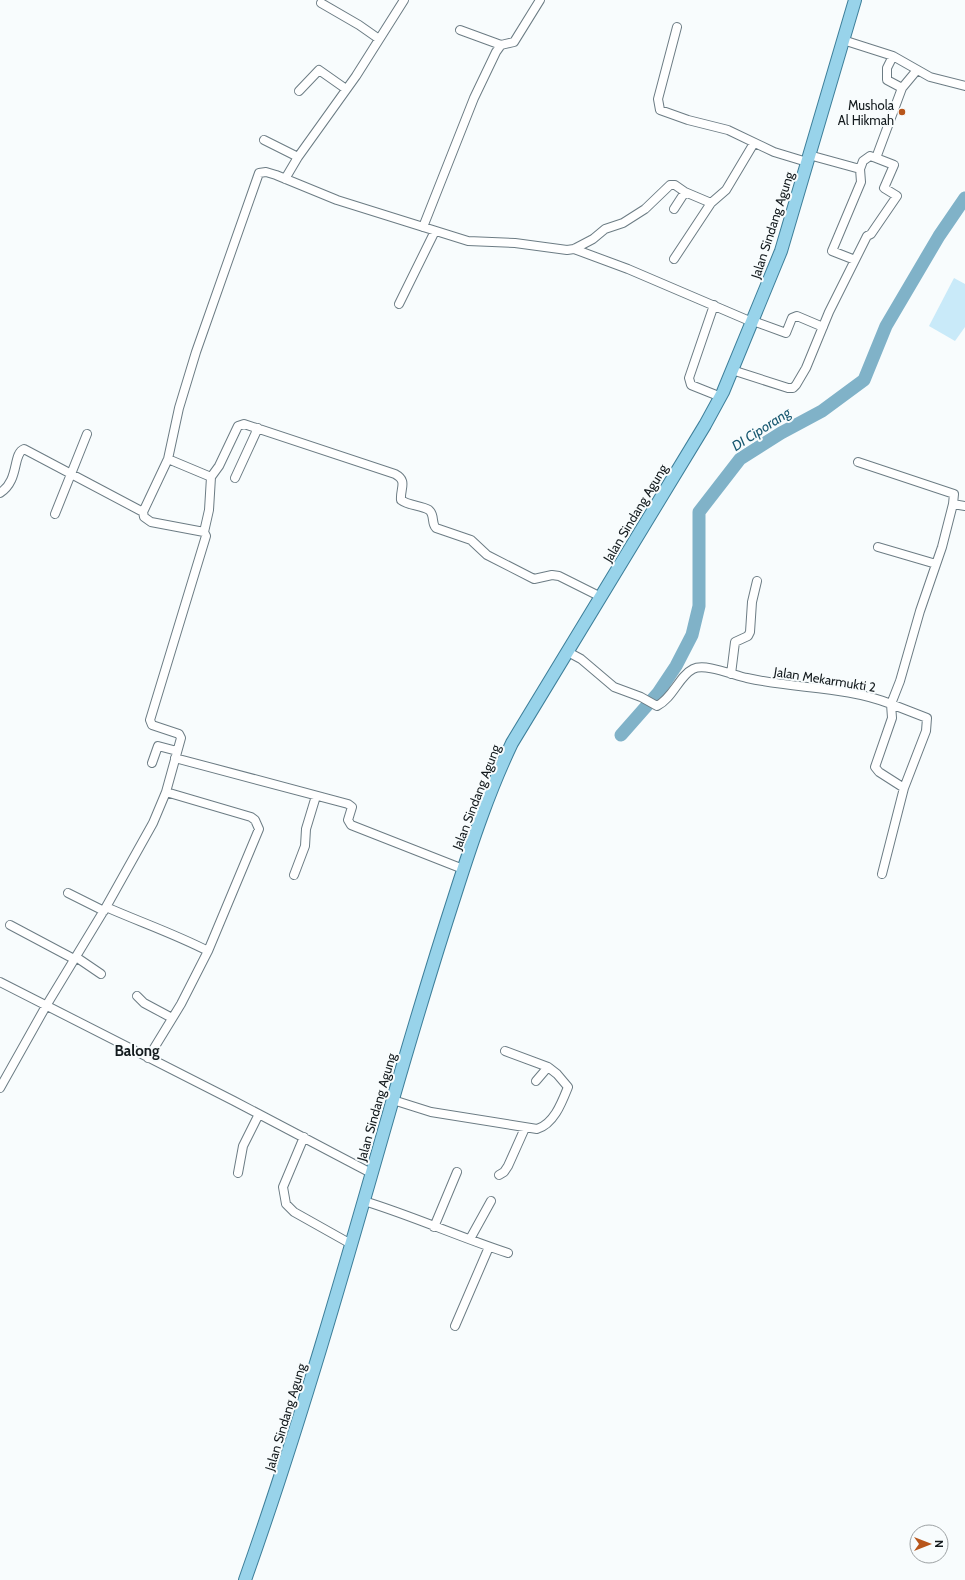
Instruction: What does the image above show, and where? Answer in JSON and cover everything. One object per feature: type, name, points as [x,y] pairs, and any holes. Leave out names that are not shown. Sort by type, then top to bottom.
[{"type":"main road","name":"Jalan Sindang Agung","points":[[245,1580],[277,1490],[364,1201],[416,1018],[463,869],[506,757],[720,397],[781,251],[855,0]]},
{"type":"street","points":[[285,179],[298,157],[346,89],[404,0]]},
{"type":"street","points":[[460,30],[501,45],[514,42],[540,0]]},
{"type":"street","points":[[321,4],[359,25],[379,39]]},
{"type":"street","points":[[677,27],[658,99],[660,110],[688,120],[728,130],[774,152],[860,169]]},
{"type":"street","points":[[843,40],[893,56],[930,77],[965,86]]},
{"type":"street","points":[[423,227],[474,98],[501,45]]},
{"type":"street","points":[[893,56],[887,68],[887,80],[902,88]]},
{"type":"street","points":[[299,91],[318,70],[346,89]]},
{"type":"street","points":[[876,158],[902,88],[917,70]]},
{"type":"street","points":[[264,140],[298,157]]},
{"type":"street","points":[[674,259],[711,203],[726,190],[754,143]]},
{"type":"street","points":[[732,370],[776,385],[793,388],[806,368],[867,236],[871,234],[897,196],[884,188],[894,165],[870,156],[863,161],[860,169],[861,182],[832,251],[855,260]]},
{"type":"street","points":[[204,532],[151,522],[144,517],[143,512],[168,460],[179,408],[196,352],[259,173],[266,172],[337,200],[468,241],[515,243],[560,250],[574,249],[593,240],[605,229],[618,226],[645,209],[670,185],[675,185],[685,192],[711,203]]},
{"type":"street","points":[[674,209],[685,192]]},
{"type":"street","points":[[399,304],[435,231]]},
{"type":"street","points":[[574,249],[628,269],[752,322],[786,333],[792,318],[797,316],[824,327]]},
{"type":"street","points":[[714,305],[689,378],[691,385],[720,397]]},
{"type":"street","points":[[0,1088],[46,1006],[105,909],[154,823],[166,792],[180,735],[152,725],[150,720],[206,540],[204,532],[209,510],[211,477],[219,466],[239,424],[258,428],[396,474],[403,482],[401,500],[428,510],[433,516],[433,525],[436,528],[471,540],[487,555],[534,579],[552,575],[559,576],[601,597]]},
{"type":"street","points":[[235,478],[258,428]]},
{"type":"street","points":[[55,514],[87,434]]},
{"type":"street","points":[[0,493],[10,484],[18,454],[24,449],[117,500],[143,512]]},
{"type":"street","points":[[168,460],[211,477]]},
{"type":"street","points":[[858,462],[954,494],[953,504],[965,506]]},
{"type":"street","name":"Jalan Mekarmukti 2","points":[[568,652],[581,659],[614,687],[641,697],[657,706],[667,700],[693,669],[704,668],[761,681],[856,694],[891,704],[936,564],[953,504]]},
{"type":"street","points":[[878,547],[936,564]]},
{"type":"street","points":[[731,674],[735,642],[748,636],[750,632],[752,602],[757,581]]},
{"type":"street","points":[[882,874],[904,788],[926,731],[927,718],[891,704],[892,718],[875,767],[879,772],[904,788]]},
{"type":"street","points":[[152,763],[158,746],[176,754],[350,805],[352,809],[348,822],[351,825],[463,869]]},
{"type":"street","points":[[148,1058],[172,1018],[208,951],[258,834],[258,824],[250,817],[166,792]]},
{"type":"street","points":[[294,875],[305,846],[306,829],[316,796]]},
{"type":"street","points":[[68,893],[105,909],[187,940],[208,951]]},
{"type":"street","points":[[10,925],[75,958],[101,974]]},
{"type":"street","points":[[0,983],[259,1114],[371,1173]]},
{"type":"street","points":[[137,996],[144,1003],[172,1018]]},
{"type":"street","points":[[393,1100],[431,1112],[537,1130],[548,1124],[561,1105],[568,1087],[548,1067],[505,1051]]},
{"type":"street","points":[[536,1081],[548,1067]]},
{"type":"street","points":[[238,1173],[243,1146],[259,1114]]},
{"type":"street","points":[[498,1175],[504,1172],[508,1166],[526,1128]]},
{"type":"street","points":[[304,1138],[283,1187],[286,1204],[294,1212],[351,1244]]},
{"type":"street","points":[[434,1227],[457,1172]]},
{"type":"street","points":[[364,1201],[414,1217],[434,1227],[508,1253]]},
{"type":"street","points":[[470,1239],[491,1202]]},
{"type":"street","points":[[455,1326],[489,1247]]},
{"type":"shaded area","points":[[954,278],[965,284],[965,327],[955,341],[929,326]]},
{"type":"waterway","name":"DI Ciporang","points":[[621,735],[658,693],[676,666],[692,635],[699,606],[699,512],[740,459],[781,433],[822,411],[864,380],[886,326],[939,236],[965,198]]},
{"type":"place","name":"Mushola Al Hikmah","points":[[902,112]]},
{"type":"district","name":"Balong","points":[[137,1051]]}]
